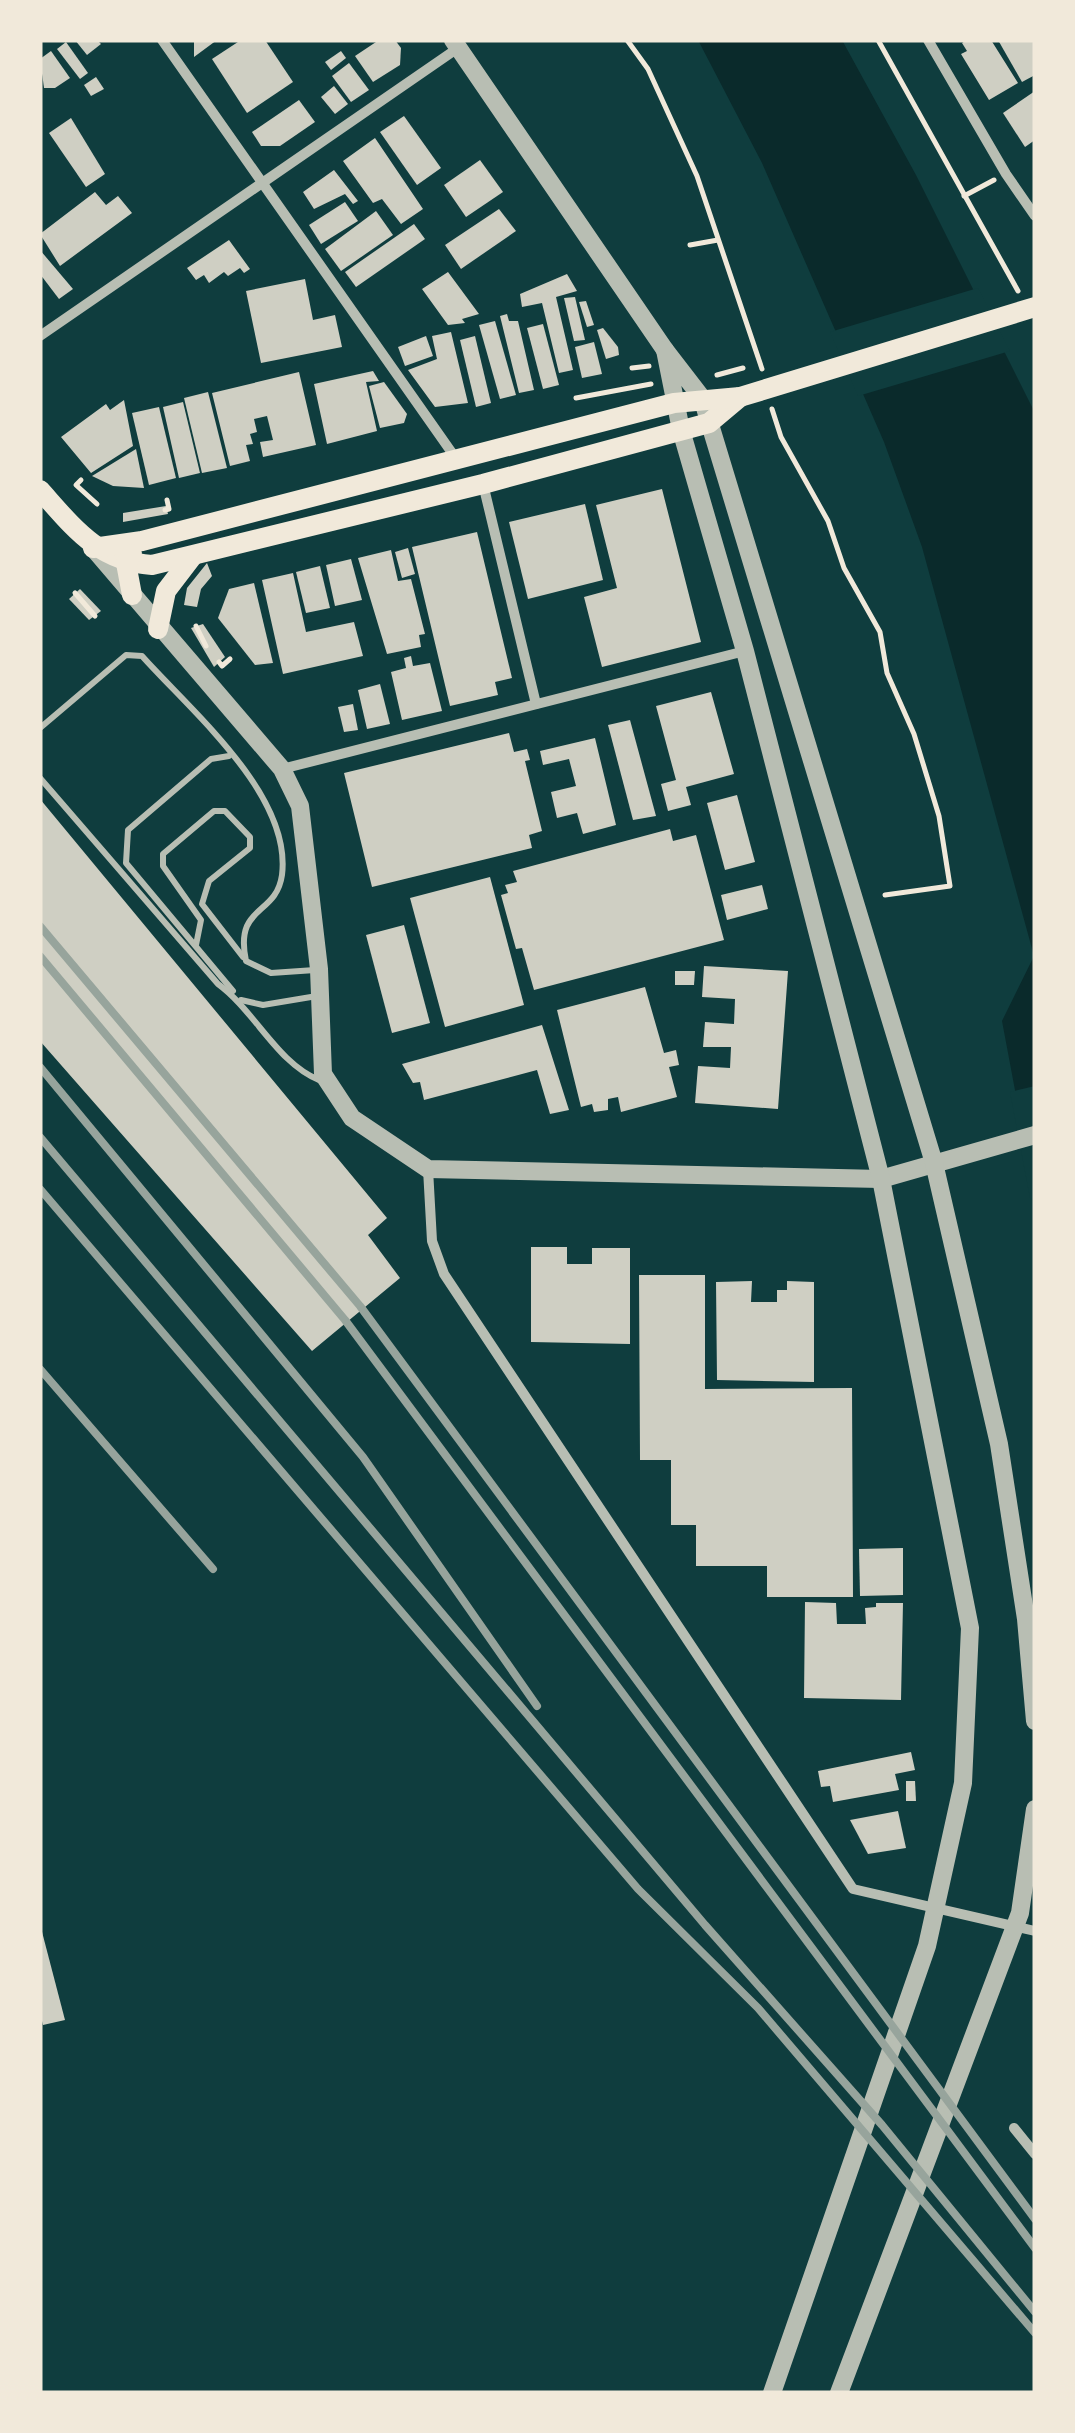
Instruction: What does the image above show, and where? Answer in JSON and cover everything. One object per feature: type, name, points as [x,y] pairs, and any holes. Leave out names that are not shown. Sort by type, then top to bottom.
[{"type":"main road","points":[[92,548],[142,541],[674,403],[740,397],[1035,307]]},
{"type":"main road","points":[[40,490],[92,548],[126,563],[152,565],[483,484],[709,422],[740,397]]},
{"type":"main road","points":[[132,595],[126,563],[142,541]]},
{"type":"main road","points":[[158,629],[166,591],[192,557]]},
{"type":"street","points":[[162,40],[458,460]]},
{"type":"street","points":[[928,40],[1035,216]]},
{"type":"street","points":[[40,336],[456,44],[702,398],[803,720],[934,1163],[999,1444],[1026,1619],[1035,1721]]},
{"type":"street","points":[[665,350],[680,430],[745,651],[881,1179],[970,1628],[963,1783],[927,1946],[772,2393]]},
{"type":"street","points":[[483,484],[536,704]]},
{"type":"street","points":[[92,548],[282,769],[300,806],[319,969],[323,1074],[352,1118],[428,1169],[881,1179],[1035,1135]]},
{"type":"street","points":[[282,769],[745,651]]},
{"type":"street","points":[[428,1169],[432,1241],[444,1274],[853,1889],[1035,1931]]},
{"type":"street","points":[[839,2393],[1020,1913],[1035,1809]]},
{"type":"street","points":[[1014,2128],[1035,2154]]},
{"type":"lane","points":[[40,728],[126,655],[142,656],[267,798],[281,844],[282,877],[274,895],[247,922],[241,938],[246,960]]},
{"type":"lane","points":[[230,756],[211,758],[128,830],[126,864],[298,1071],[330,1084]]},
{"type":"lane","points":[[40,778],[218,984],[243,1002],[264,1005],[318,995]]},
{"type":"lane","points":[[196,946],[201,920],[162,866],[163,854],[214,811],[225,810],[250,838],[250,848],[210,881],[202,904],[246,960],[271,974],[319,969]]},
{"type":"path","points":[[628,40],[648,69],[697,176],[751,336]]},
{"type":"path","points":[[878,40],[1016,285]]},
{"type":"path","points":[[964,196],[1006,174]]},
{"type":"path","points":[[690,245],[718,240]]},
{"type":"path","points":[[718,375],[743,368]]},
{"type":"path","points":[[576,398],[627,387]]},
{"type":"path","points":[[781,436],[828,521],[844,568],[880,632],[888,672],[914,734],[938,816],[950,886],[885,895]]},
{"type":"path","points":[[82,480],[76,484],[97,504]]},
{"type":"path","points":[[167,500],[167,509]]},
{"type":"path","points":[[75,593],[95,616]]},
{"type":"path","points":[[219,662],[222,666],[230,659]]},
{"type":"water","points":[[698,40],[842,40],[916,175],[1035,413],[1035,1197],[1002,1021],[1034,956],[922,547],[884,442],[762,163]]},
{"type":"pier","points":[[978,288],[1010,351],[858,396],[830,332]]},
{"type":"pier","points":[[1035,1086],[1035,1202],[1030,1198],[1010,1092]]},
{"type":"building","points":[[75,40],[97,40],[101,44],[87,55]]},
{"type":"building","points":[[194,40],[217,40],[194,57]]},
{"type":"building","points":[[241,40],[265,40],[293,82],[247,113],[212,59]]},
{"type":"building","points":[[379,40],[395,40],[401,48],[400,65],[373,82],[355,56]]},
{"type":"building","points":[[991,40],[1018,83],[989,100],[961,54],[967,51],[962,43]]},
{"type":"building","points":[[998,40],[1035,40],[1035,75],[1022,82]]},
{"type":"building","points":[[66,42],[88,73],[80,79],[57,49]]},
{"type":"building","points":[[51,51],[70,78],[55,88],[44,88],[40,59]]},
{"type":"building","points":[[341,51],[346,58],[331,70],[325,62]]},
{"type":"building","points":[[349,63],[369,90],[351,102],[332,76]]},
{"type":"building","points":[[96,77],[104,89],[91,96],[84,85]]},
{"type":"building","points":[[334,86],[348,104],[335,114],[321,97]]},
{"type":"building","points":[[1035,91],[1035,140],[1025,147],[1003,113]]},
{"type":"building","points":[[299,100],[315,122],[280,146],[261,146],[252,132]]},
{"type":"building","points":[[404,116],[441,168],[417,185],[380,132]]},
{"type":"building","points":[[71,118],[105,174],[86,187],[49,133]]},
{"type":"building","points":[[375,138],[423,209],[401,224],[382,199],[373,203],[343,161]]},
{"type":"building","points":[[480,160],[503,192],[466,217],[444,185]]},
{"type":"building","points":[[334,170],[358,201],[353,204],[345,194],[314,209],[303,192]]},
{"type":"building","points":[[95,192],[106,205],[118,196],[132,213],[60,266],[40,234]]},
{"type":"building","points":[[345,202],[358,221],[321,244],[309,225]]},
{"type":"building","points":[[499,209],[516,231],[461,269],[445,245]]},
{"type":"building","points":[[376,211],[393,235],[341,271],[325,249]]},
{"type":"building","points":[[414,224],[425,239],[356,287],[345,272]]},
{"type":"building","points":[[229,240],[250,269],[244,273],[240,268],[228,276],[224,272],[209,283],[204,275],[196,280],[187,268]]},
{"type":"building","points":[[40,250],[73,289],[59,299],[40,274]]},
{"type":"building","points":[[448,272],[479,314],[462,319],[465,323],[448,325],[422,289]]},
{"type":"building","points":[[567,274],[577,291],[556,297],[573,370],[559,373],[542,303],[522,307],[520,294]]},
{"type":"building","points":[[305,279],[313,320],[335,315],[342,347],[261,363],[246,291]]},
{"type":"building","points":[[575,297],[585,340],[574,341],[564,298]]},
{"type":"building","points":[[586,301],[594,325],[587,327],[579,302]]},
{"type":"building","points":[[507,314],[509,321],[518,321],[534,390],[519,393],[500,316]]},
{"type":"building","points":[[495,321],[516,395],[500,399],[479,325]]},
{"type":"building","points":[[543,324],[559,385],[543,389],[527,328]]},
{"type":"building","points":[[603,328],[618,347],[619,355],[606,359],[597,330]]},
{"type":"building","points":[[451,332],[468,403],[435,407],[408,370],[437,359],[432,336]]},
{"type":"building","points":[[426,336],[433,356],[405,366],[398,347]]},
{"type":"building","points":[[475,336],[491,403],[476,407],[460,340]]},
{"type":"building","points":[[594,342],[602,374],[582,378],[575,347]]},
{"type":"building","points":[[373,371],[379,381],[366,382],[377,431],[327,444],[314,384]]},
{"type":"building","points":[[299,372],[316,445],[263,457],[260,442],[273,440],[267,416],[254,419],[257,432],[250,434],[253,444],[246,445],[250,461],[230,466],[212,393]]},
{"type":"building","points":[[384,382],[407,414],[404,423],[380,428],[369,386]]},
{"type":"building","points":[[208,392],[227,468],[202,473],[184,398]]},
{"type":"building","points":[[124,400],[133,446],[91,473],[61,437],[106,404],[110,410]]},
{"type":"building","points":[[183,402],[200,473],[179,478],[163,407]]},
{"type":"building","points":[[159,407],[176,478],[149,485],[132,413]]},
{"type":"building","points":[[136,449],[144,488],[113,486],[92,476]]},
{"type":"building","points":[[662,489],[701,642],[602,667],[584,597],[617,588],[596,505]]},
{"type":"building","points":[[585,504],[603,580],[528,599],[509,522]]},
{"type":"building","points":[[166,506],[168,514],[123,522],[123,513]]},
{"type":"building","points":[[477,532],[512,678],[495,682],[498,695],[450,706],[412,547]]},
{"type":"building","points":[[408,548],[415,574],[402,578],[395,552]]},
{"type":"building","points":[[391,550],[398,581],[411,579],[425,634],[419,635],[421,647],[387,654],[358,558]]},
{"type":"building","points":[[351,559],[362,600],[335,606],[326,565]]},
{"type":"building","points":[[207,563],[212,576],[201,589],[197,607],[184,605],[187,588]]},
{"type":"building","points":[[320,566],[330,608],[306,613],[296,572]]},
{"type":"building","points":[[293,573],[306,632],[354,622],[363,656],[283,674],[262,580]]},
{"type":"building","points":[[254,583],[273,663],[255,665],[218,618],[229,589]]},
{"type":"building","points":[[80,589],[101,611],[89,620],[69,599]]},
{"type":"building","points":[[203,624],[225,657],[214,667],[191,628]]},
{"type":"building","points":[[411,656],[413,666],[430,663],[442,711],[402,720],[391,672],[406,668],[404,658]]},
{"type":"building","points":[[380,684],[390,724],[367,729],[358,690]]},
{"type":"building","points":[[711,692],[734,774],[686,787],[691,805],[668,811],[661,784],[676,780],[656,706]]},
{"type":"building","points":[[353,704],[358,730],[344,732],[338,707]]},
{"type":"building","points":[[630,720],[656,816],[633,820],[608,725]]},
{"type":"building","points":[[509,733],[514,752],[527,749],[530,760],[525,761],[542,831],[529,835],[532,848],[372,887],[344,773]]},
{"type":"building","points":[[595,738],[616,825],[583,834],[577,813],[557,818],[551,792],[576,786],[569,759],[543,765],[540,751]]},
{"type":"building","points":[[737,795],[755,862],[725,870],[707,803]]},
{"type":"building","points":[[40,799],[387,1218],[368,1235],[400,1278],[312,1351],[40,1041]]},
{"type":"building","points":[[670,829],[673,841],[696,835],[724,940],[534,990],[522,948],[516,949],[501,895],[508,893],[505,885],[517,882],[513,871]]},
{"type":"building","points":[[490,877],[524,1005],[445,1027],[410,898]]},
{"type":"building","points":[[762,885],[768,909],[727,920],[721,895]]},
{"type":"building","points":[[404,925],[430,1023],[392,1033],[366,935]]},
{"type":"building","points":[[704,966],[788,971],[778,1109],[695,1103],[698,1066],[730,1068],[731,1047],[703,1047],[705,1022],[734,1024],[735,999],[702,997]]},
{"type":"building","points":[[675,971],[695,971],[694,985],[675,985]]},
{"type":"building","points":[[645,987],[664,1053],[676,1050],[679,1065],[669,1067],[677,1097],[621,1112],[618,1097],[608,1099],[608,1110],[594,1112],[592,1104],[581,1107],[557,1010]]},
{"type":"building","points":[[542,1025],[569,1110],[550,1114],[537,1070],[424,1100],[420,1082],[413,1083],[402,1064]]},
{"type":"building","points":[[531,1247],[567,1247],[567,1264],[592,1264],[592,1248],[630,1248],[630,1344],[531,1342]]},
{"type":"building","points":[[639,1275],[705,1275],[705,1389],[852,1388],[853,1597],[767,1597],[767,1566],[696,1566],[696,1525],[671,1525],[671,1460],[640,1460]]},
{"type":"building","points":[[752,1281],[751,1302],[777,1302],[777,1290],[787,1290],[787,1281],[814,1282],[814,1382],[717,1380],[716,1282]]},
{"type":"building","points":[[903,1548],[903,1595],[860,1596],[859,1549]]},
{"type":"building","points":[[805,1602],[836,1603],[837,1624],[866,1624],[865,1608],[876,1607],[876,1603],[903,1603],[901,1700],[804,1698]]},
{"type":"building","points":[[911,1752],[915,1770],[895,1774],[899,1790],[833,1802],[830,1786],[821,1787],[818,1771]]},
{"type":"building","points":[[906,1781],[915,1781],[916,1801],[906,1801]]},
{"type":"building","points":[[898,1811],[906,1848],[868,1854],[850,1820]]},
{"type":"building","points":[[41,1928],[65,2020],[43,2025],[40,2013]]},
{"type":"railway","points":[[40,926],[360,1306],[1035,2219]]},
{"type":"railway","points":[[40,956],[345,1320],[1035,2248]]},
{"type":"railway","points":[[40,1067],[363,1457],[537,1706]]},
{"type":"railway","points":[[40,1137],[705,1925],[882,2125],[1035,2312]]},
{"type":"railway","points":[[40,1189],[638,1889],[758,2008],[1035,2333]]},
{"type":"railway","points":[[40,1369],[213,1569]]}]
